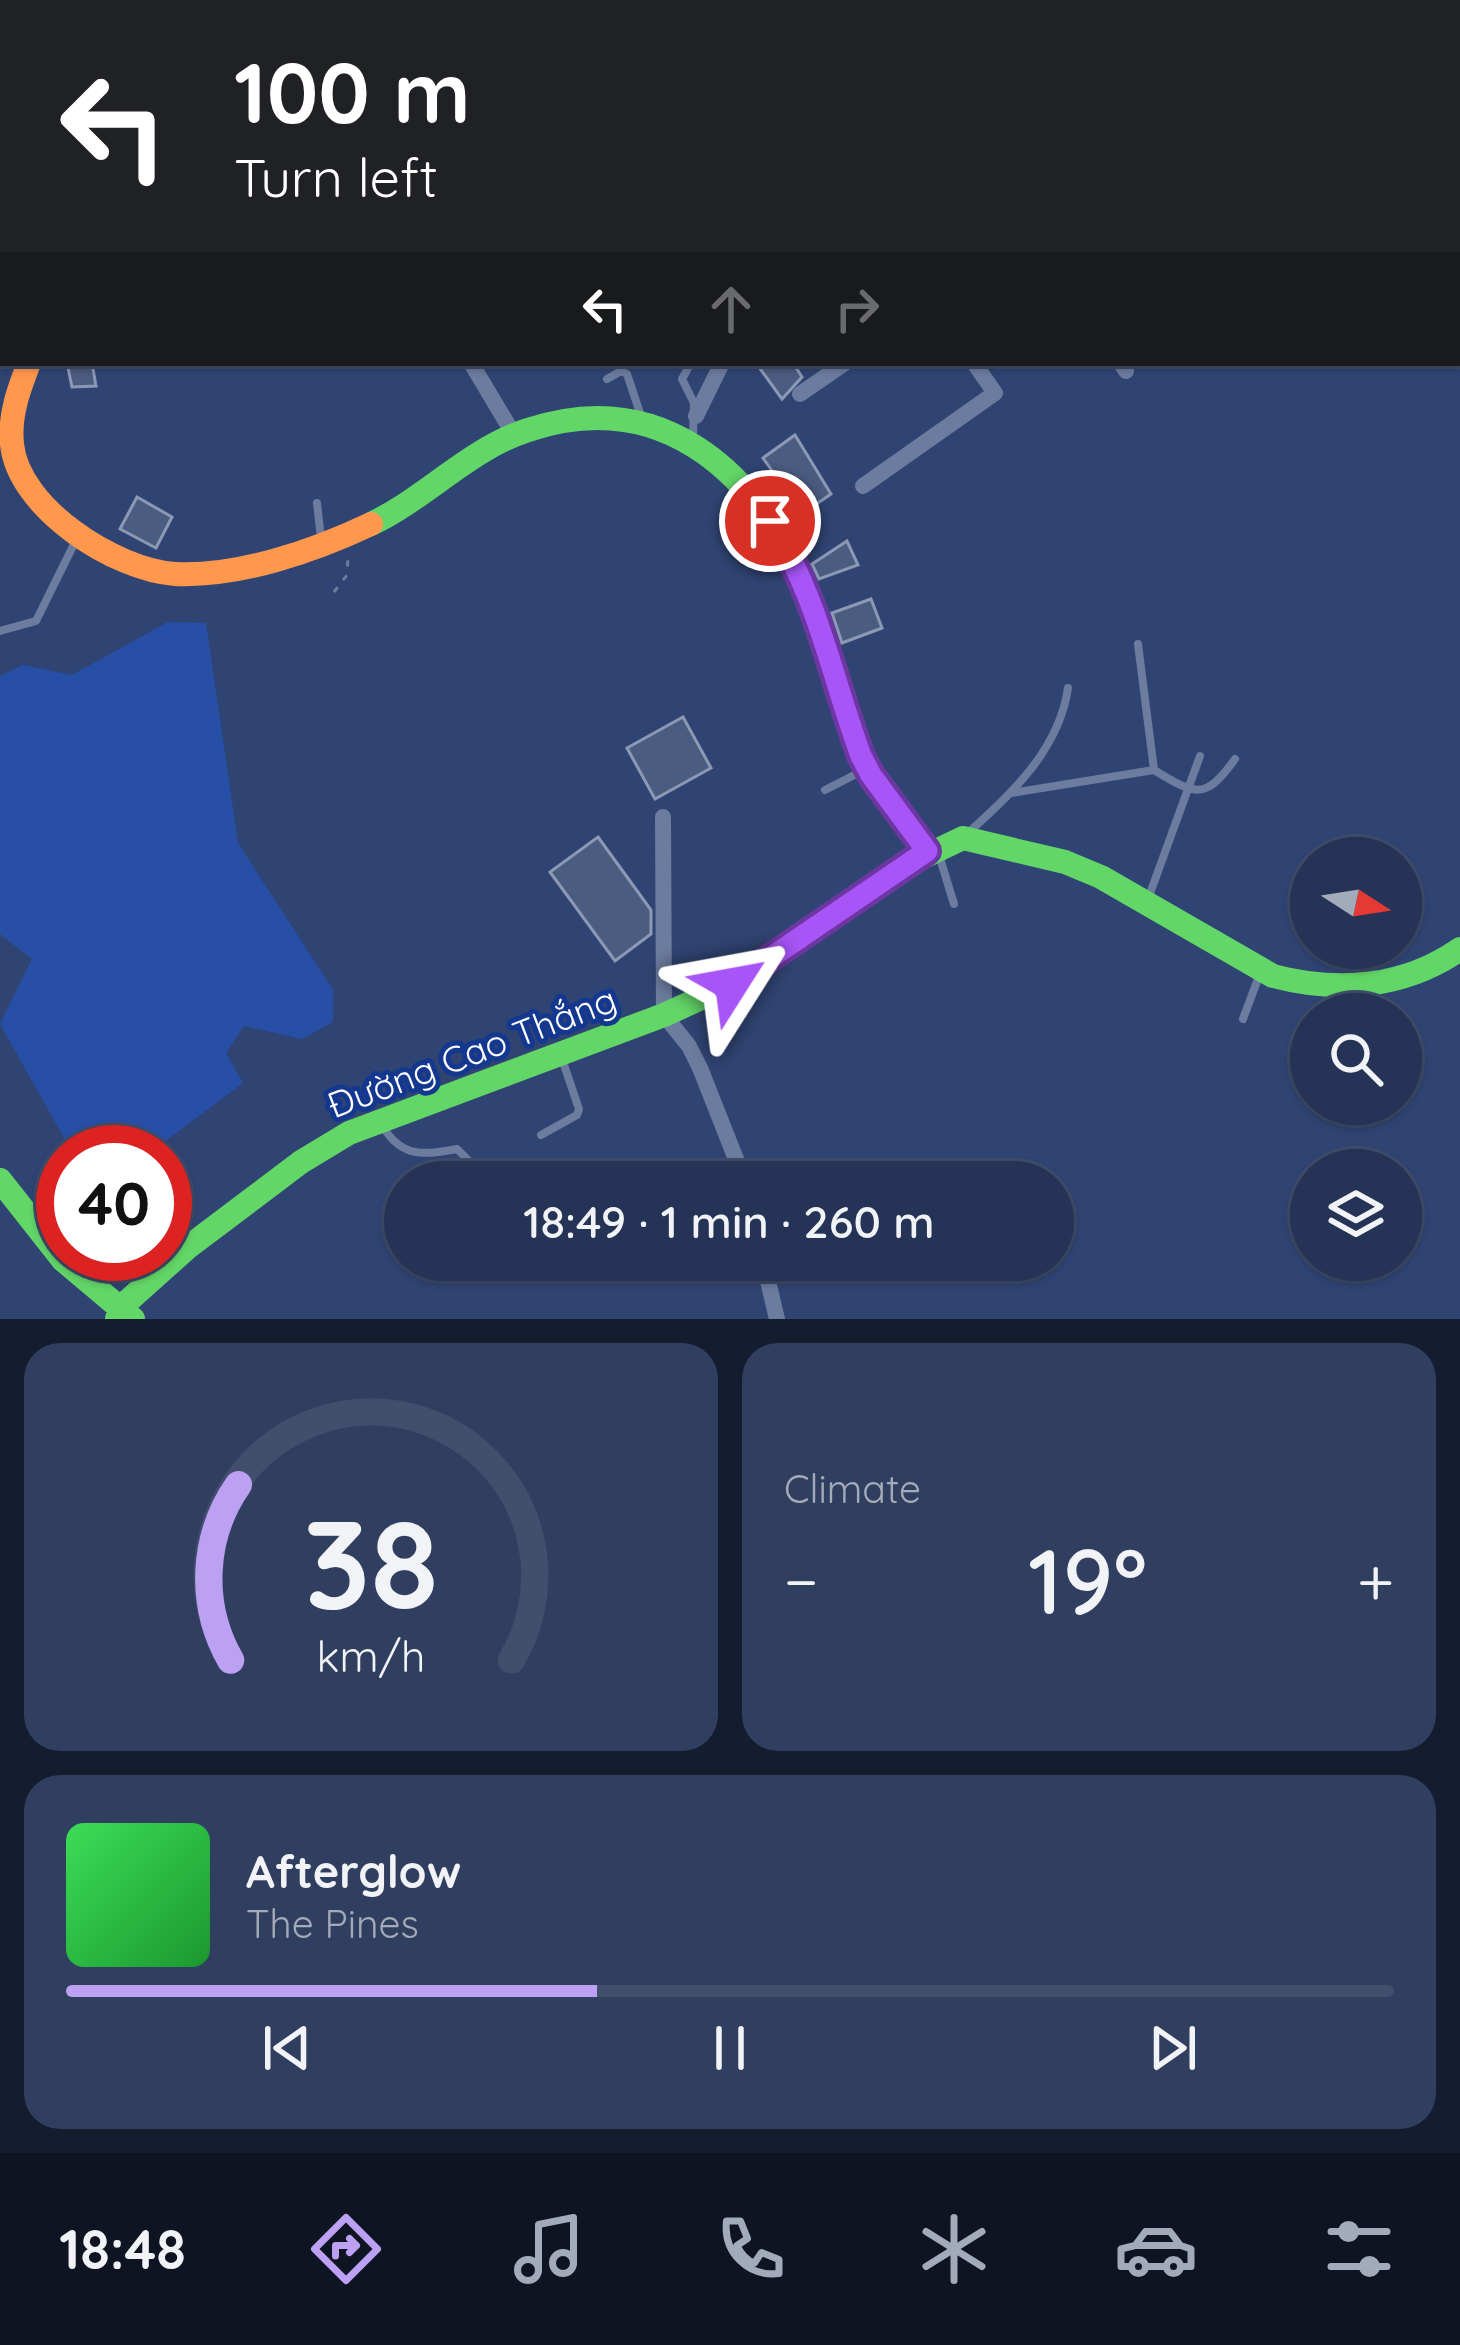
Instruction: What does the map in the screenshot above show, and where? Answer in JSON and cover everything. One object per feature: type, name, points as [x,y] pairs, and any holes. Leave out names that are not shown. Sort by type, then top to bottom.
[{"type":"street","points":[[28,366],[9,416],[10,454],[31,496],[78,534],[133,565],[191,576],[212,575],[332,541],[397,510],[514,434],[593,418],[643,423],[691,442],[738,483],[788,549],[817,612],[867,768],[932,850]]},
{"type":"street","points":[[473,366],[514,434]]},
{"type":"street","points":[[696,416],[721,366]]},
{"type":"street","points":[[800,394],[841,366]]},
{"type":"street","points":[[863,486],[995,393],[976,366]]},
{"type":"street","points":[[663,817],[664,1015],[700,1068],[737,1161]]},
{"type":"street","points":[[963,838],[1065,862],[1147,900],[1262,969],[1298,985],[1351,986],[1418,973],[1460,949]]},
{"type":"street","name":"Đường Cao Thắng","points":[[123,1316],[187,1248],[301,1162],[350,1133],[664,1015],[749,974],[932,850],[963,838]]},
{"type":"street","points":[[0,1180],[63,1260],[123,1316]]},
{"type":"street","points":[[768,1281],[777,1319]]},
{"type":"lane","points":[[689,366],[682,379],[696,416],[691,442]]},
{"type":"lane","points":[[607,379],[621,371],[627,374],[643,423]]},
{"type":"lane","points":[[317,503],[332,541]]},
{"type":"lane","points":[[0,631],[36,621],[78,534]]},
{"type":"lane","points":[[1138,644],[1154,770]]},
{"type":"lane","points":[[963,838],[1011,794],[1061,722],[1068,688]]},
{"type":"lane","points":[[1147,900],[1200,756]]},
{"type":"lane","points":[[1011,794],[1154,770],[1187,790],[1210,788],[1235,759]]},
{"type":"lane","points":[[825,790],[867,768]]},
{"type":"lane","points":[[932,850],[954,904]]},
{"type":"lane","points":[[1243,1018],[1262,969]]},
{"type":"lane","points":[[541,1135],[578,1115],[560,1054]]},
{"type":"lane","points":[[379,1121],[392,1143],[402,1149],[429,1155],[457,1149],[469,1161]]},
{"type":"path","points":[[332,541],[349,568],[334,592]]},
{"type":"shaded area","points":[[168,622],[206,623],[238,843],[333,990],[333,1022],[302,1039],[244,1026],[226,1053],[243,1083],[187,1125],[57,1125],[0,1024],[32,959],[0,934],[0,676],[23,665],[72,675]]},
{"type":"building","points":[[68,366],[93,366],[96,386],[72,387]]},
{"type":"building","points":[[758,366],[795,366],[802,377],[782,399]]},
{"type":"building","points":[[795,435],[831,494],[789,523],[780,508],[791,497],[763,458]]},
{"type":"building","points":[[137,497],[172,517],[156,548],[120,529]]},
{"type":"building","points":[[847,541],[858,565],[819,579],[812,564]]},
{"type":"building","points":[[871,599],[882,628],[842,643],[832,613]]},
{"type":"building","points":[[683,717],[711,768],[655,799],[627,748]]},
{"type":"building","points":[[598,837],[651,910],[651,934],[615,961],[550,872]]},
{"type":"traffic: fast","points":[[371,524],[486,449],[528,430],[575,419],[618,419],[658,429],[694,446],[727,471],[780,539],[810,601],[866,767],[927,852]]},
{"type":"traffic: fast","points":[[117,1319],[120,1308],[187,1248],[301,1162],[349,1133],[664,1015],[732,984],[894,871],[963,838],[1065,862],[1101,877],[1273,976],[1322,984],[1370,984],[1416,972],[1460,949]]},
{"type":"traffic: fast","points":[[0,1180],[63,1260],[133,1319]]},
{"type":"traffic: slow","points":[[28,366],[12,423],[18,468],[50,512],[73,532],[125,561],[175,574],[225,571],[301,552],[371,524]]},
{"type":"route","points":[[732,984],[927,851],[861,756],[817,612],[770,521]]}]
